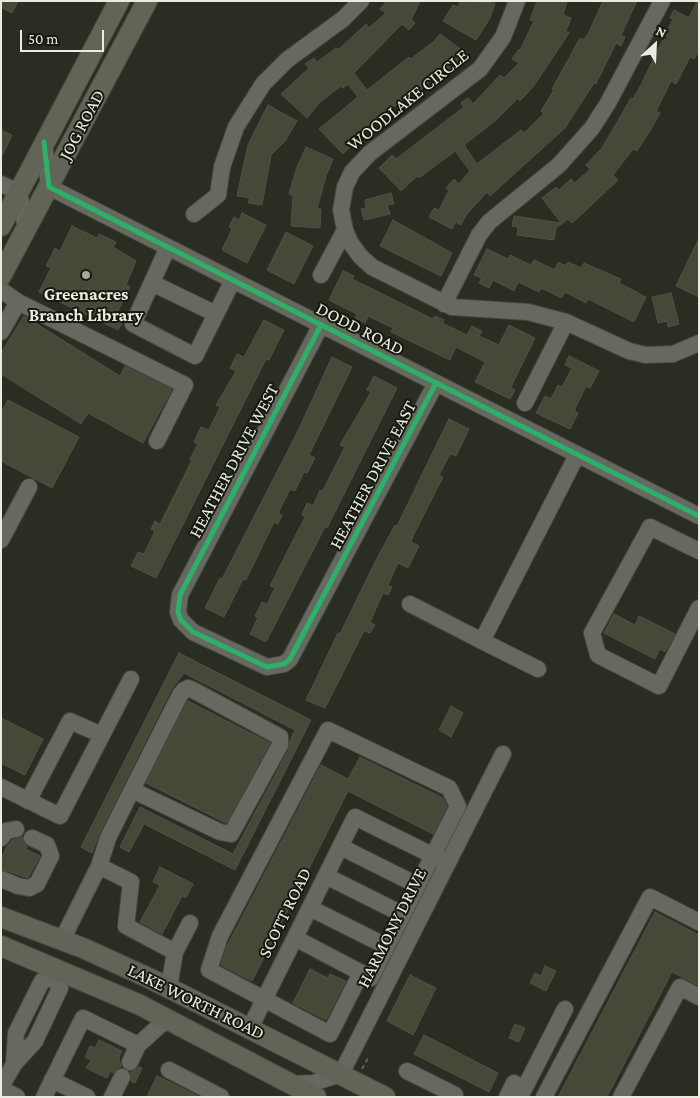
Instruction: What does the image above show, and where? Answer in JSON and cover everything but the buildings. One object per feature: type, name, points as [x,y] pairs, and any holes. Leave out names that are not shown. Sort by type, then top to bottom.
[{"type":"main road","name":"JOG ROAD","points":[[1,226],[10,188],[44,142],[119,1]]},
{"type":"main road","name":"JOG ROAD","points":[[1,276],[147,1]]},
{"type":"main road","name":"LAKE WORTH ROAD","points":[[1,917],[62,940],[168,988],[385,1097]]},
{"type":"main road","name":"LAKE WORTH ROAD","points":[[1,946],[52,970],[167,1018],[316,1097]]},
{"type":"main road","points":[[52,970],[79,959],[195,1014],[250,1028]]},
{"type":"main road","points":[[352,1097],[357,1097]]},
{"type":"street","points":[[194,214],[218,194],[224,158],[236,127],[263,84],[288,60],[343,19],[362,1]]},
{"type":"street","name":"WOODLAKE CIRCLE","points":[[517,1],[503,37],[480,69],[357,165],[345,187],[342,202],[345,230],[354,249],[372,267],[444,304],[460,309],[508,309],[528,312],[566,322],[638,354],[655,356],[697,349]]},
{"type":"street","points":[[444,304],[479,235],[489,222],[559,165],[592,128],[608,103],[662,1]]},
{"type":"street","points":[[44,142],[49,187]]},
{"type":"street","name":"DODD ROAD","points":[[49,187],[699,516]]},
{"type":"street","points":[[10,188],[26,228]]},
{"type":"street","points":[[321,275],[345,230]]},
{"type":"street","points":[[168,247],[133,324],[195,356],[233,280]]},
{"type":"street","points":[[152,283],[216,314]]},
{"type":"street","points":[[1,290],[18,302],[185,385],[157,441]]},
{"type":"street","points":[[1,332],[18,302]]},
{"type":"street","points":[[525,403],[566,322]]},
{"type":"street","name":"HEATHER DRIVE WEST","points":[[290,659],[276,667],[259,665],[193,632],[181,620],[178,612],[180,595],[321,324]]},
{"type":"street","name":"HEATHER DRIVE EAST","points":[[290,659],[436,383]]},
{"type":"street","points":[[482,641],[577,455]]},
{"type":"street","points":[[1,540],[29,487]]},
{"type":"street","points":[[699,551],[650,527],[592,633],[598,655],[659,686],[699,608]]},
{"type":"street","points":[[410,604],[538,669]]},
{"type":"street","points":[[1,788],[60,816],[131,679]]},
{"type":"street","points":[[62,940],[100,866],[108,838],[132,790],[180,695],[188,688],[277,735],[281,741],[231,834],[220,832],[132,790]]},
{"type":"street","points":[[28,801],[70,721],[102,736]]},
{"type":"street","points":[[328,730],[449,788],[458,806],[432,855],[386,946],[330,1034],[209,970],[220,936],[328,730]]},
{"type":"street","name":"HARMONY DRIVE","points":[[341,1074],[503,754]]},
{"type":"street","name":"SCOTT ROAD","points":[[250,1028],[355,817],[432,855]]},
{"type":"street","points":[[1,838],[6,831],[16,830]]},
{"type":"street","points":[[1,879],[29,888],[37,884],[51,856],[50,850],[46,845],[32,838]]},
{"type":"street","points":[[340,847],[417,885]]},
{"type":"street","points":[[432,855],[448,862]]},
{"type":"street","points":[[100,866],[130,882],[126,926],[175,952]]},
{"type":"street","points":[[326,876],[402,914]]},
{"type":"street","points":[[544,1097],[650,897],[699,922]]},
{"type":"street","points":[[310,908],[386,946]]},
{"type":"street","points":[[168,988],[175,952],[190,923]]},
{"type":"street","points":[[295,938],[385,987]]},
{"type":"street","points":[[17,1097],[2,1086],[14,1064],[35,1041],[60,988],[52,970]]},
{"type":"street","points":[[621,1097],[680,988],[699,998]]},
{"type":"street","points":[[514,1092],[565,1009]]},
{"type":"street","points":[[44,1097],[83,1018],[138,1045]]},
{"type":"street","points":[[112,1097],[138,1045],[167,1018]]},
{"type":"street","points":[[168,1070],[221,1097]]},
{"type":"street","points":[[407,1071],[456,1096]]},
{"type":"street","points":[[291,1084],[313,1083],[341,1074]]},
{"type":"street","points":[[52,1080],[87,1097]]},
{"type":"path","points":[[361,1072],[369,1056]]},
{"type":"cycle path","points":[[44,142],[49,187],[699,516]]},
{"type":"cycle path","points":[[321,325],[180,595],[178,612],[181,620],[193,632],[267,667],[284,664],[290,659],[436,383]]},
{"type":"place","name":"Greenacres Branch Library","points":[[86,275]]}]
